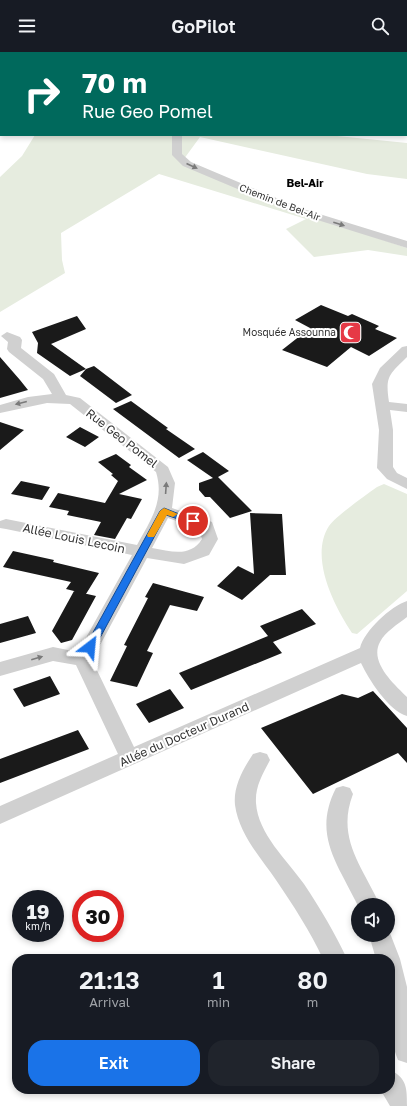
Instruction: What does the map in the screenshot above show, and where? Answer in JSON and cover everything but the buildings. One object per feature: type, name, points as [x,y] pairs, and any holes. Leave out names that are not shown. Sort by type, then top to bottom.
[{"type":"street","name":"Chemin de Bel-Air","points":[[177,136],[177,155],[187,164],[296,210],[407,245]]},
{"type":"street","points":[[7,336],[15,340],[14,349],[49,376],[60,397]]},
{"type":"street","points":[[407,350],[382,375],[379,384],[386,430],[385,468],[389,474],[407,484]]},
{"type":"street","name":"Rue Geo Pomel","points":[[0,409],[41,398],[60,397],[76,401],[163,470],[167,483],[164,511],[83,660]]},
{"type":"street","points":[[382,405],[407,408]]},
{"type":"street","points":[[142,552],[184,558],[203,552],[210,538],[206,526],[164,511]]},
{"type":"street","name":"Allée Louis Lecoin","points":[[6,524],[142,552]]},
{"type":"street","points":[[407,607],[375,635],[370,643],[368,652],[373,670],[381,682],[407,709]]},
{"type":"street","name":"Allée du Docteur Durand","points":[[0,815],[368,652]]},
{"type":"street","points":[[0,669],[54,654],[83,660],[130,758]]},
{"type":"street","points":[[260,760],[248,781],[246,812],[253,828],[311,913],[332,954]]},
{"type":"street","points":[[343,794],[337,803],[334,815],[335,831],[341,849],[366,898]]},
{"type":"street","points":[[382,942],[386,954]]},
{"type":"street","points":[[395,992],[407,1051]]},
{"type":"street","points":[[395,1091],[405,1106]]},
{"type":"shaded area","points":[[34,136],[337,136],[407,143],[407,179],[367,174],[200,137],[181,163],[309,215],[407,248],[407,256],[368,250],[314,257],[286,229],[306,219],[159,174],[61,233],[62,260],[65,273],[0,312],[0,177],[22,156]]},
{"type":"shaded area","points":[[384,484],[407,494],[407,591],[357,634],[352,633],[345,622],[326,581],[322,552],[324,538],[329,526],[338,517],[377,487]]},
{"type":"slow traffic","points":[[151,535],[164,511],[173,514]]},
{"type":"place","name":"Mosquée Assounna","points":[[351,332]]},
{"type":"district","name":"Bel-Air","points":[[305,182]]},
{"type":"route","points":[[90,647],[164,511],[193,521]]}]
